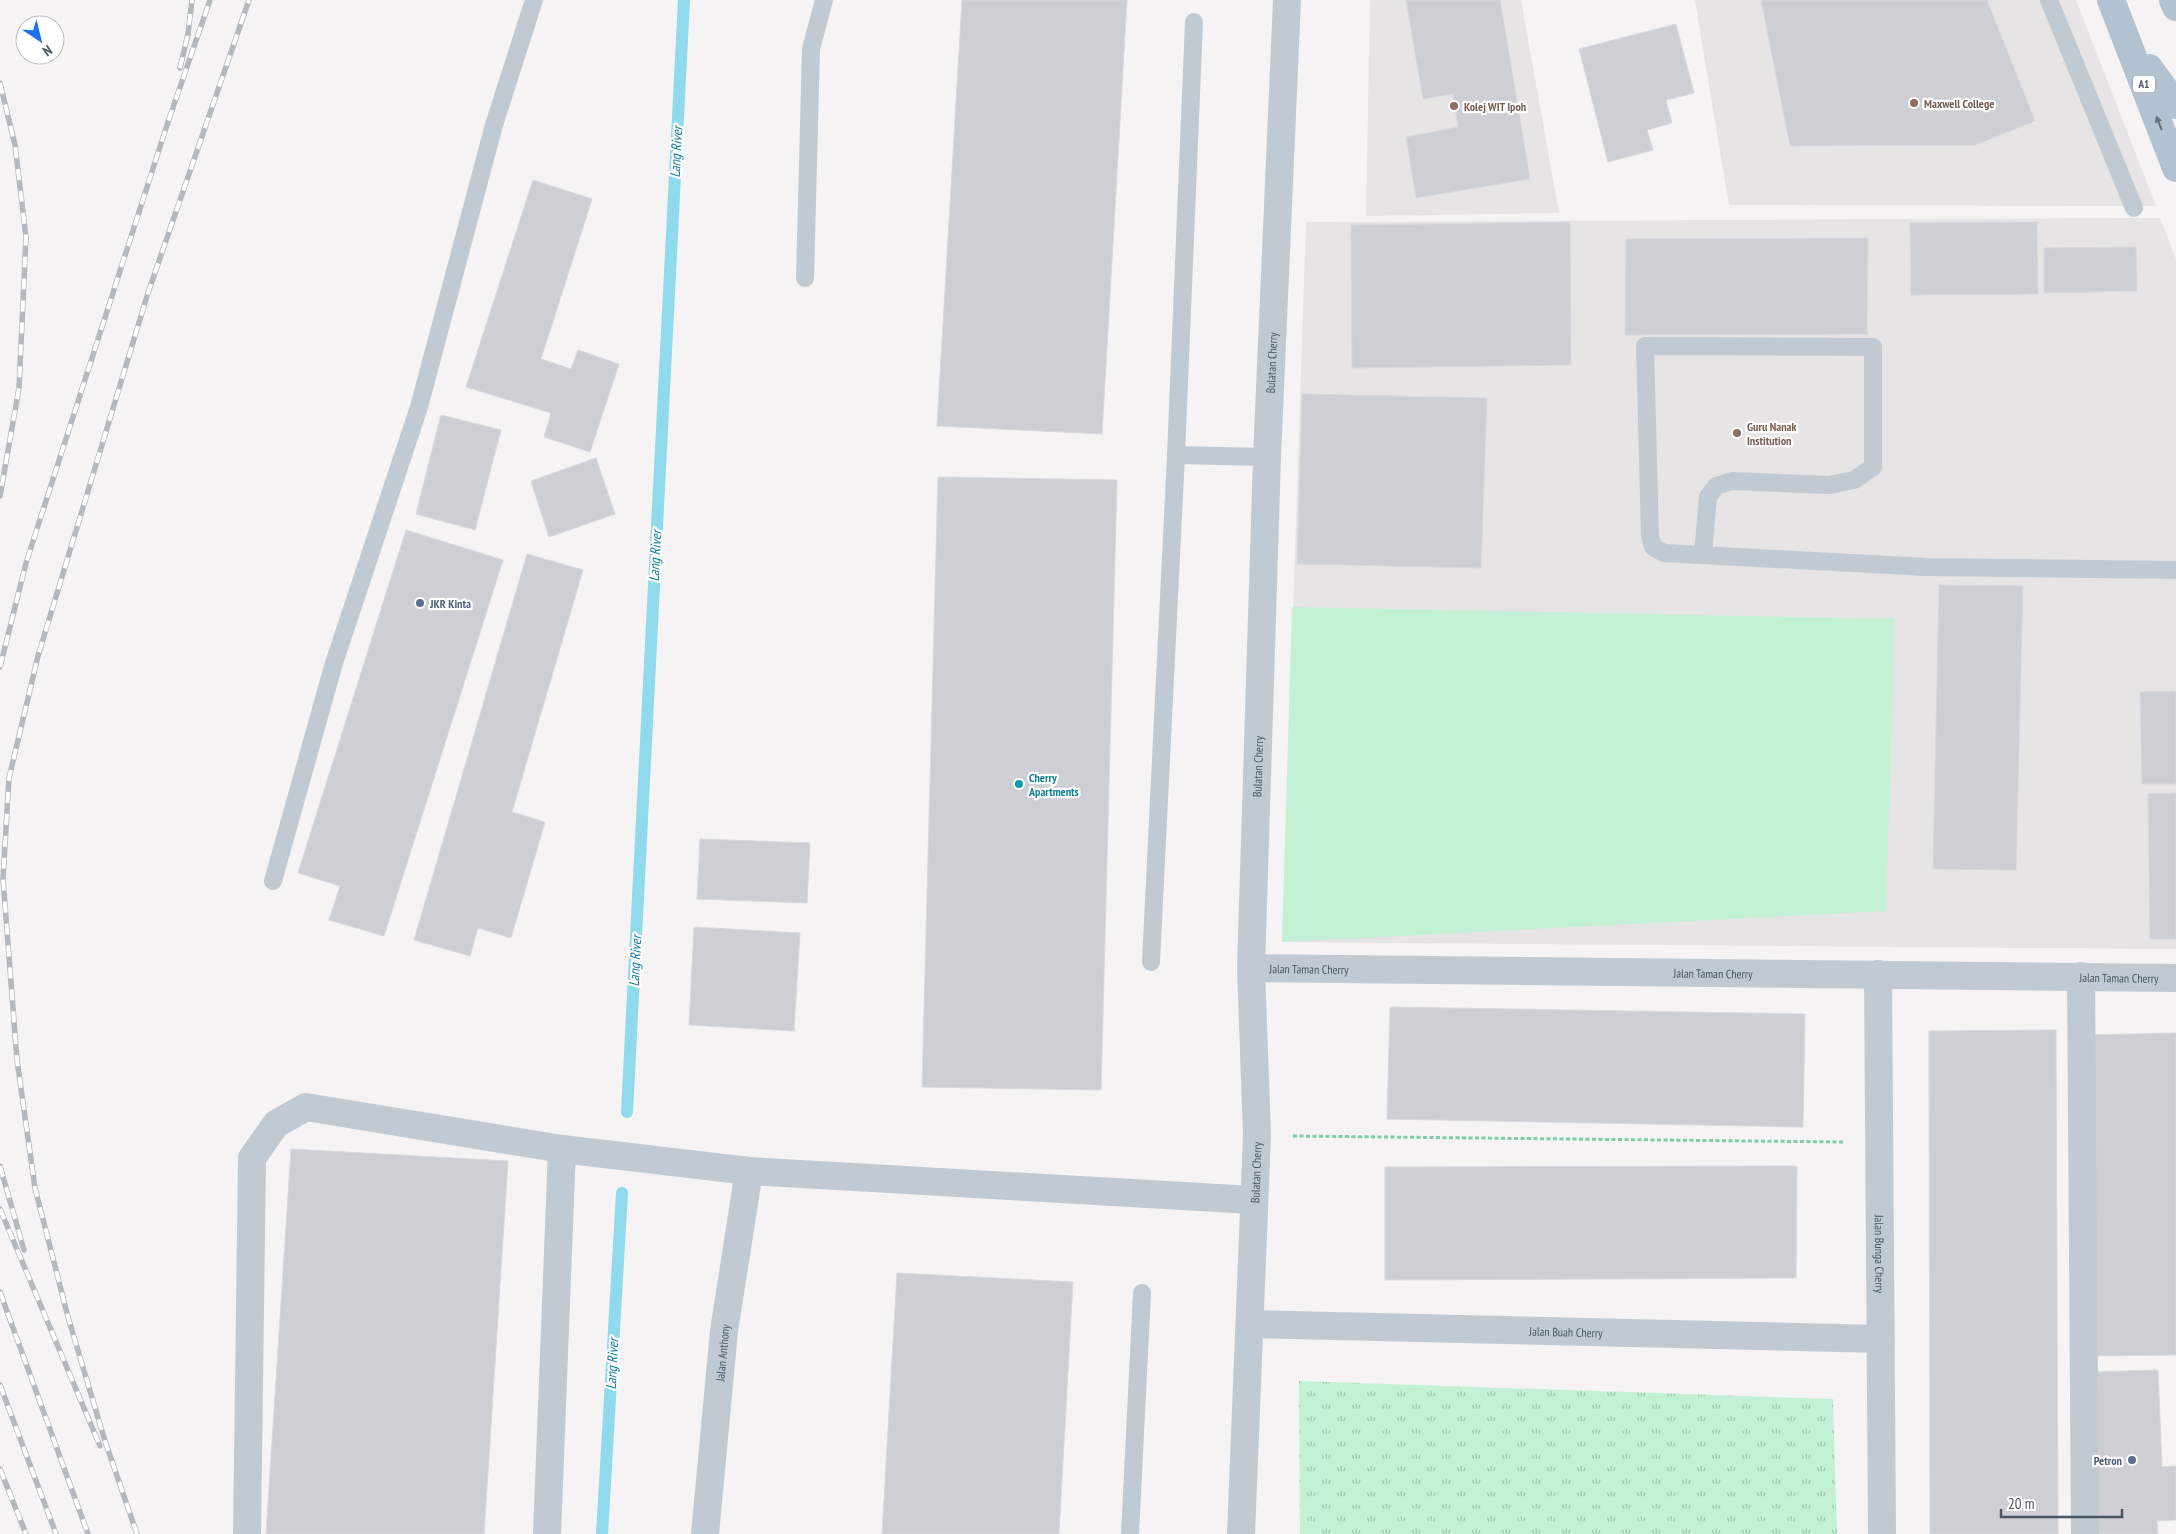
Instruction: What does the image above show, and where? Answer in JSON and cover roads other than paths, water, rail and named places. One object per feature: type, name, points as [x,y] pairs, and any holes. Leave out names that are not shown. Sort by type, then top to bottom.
[{"type":"main road","name":"A1","points":[[2111,0],[2176,168]]},
{"type":"main road","points":[[2173,0],[2176,7]]},
{"type":"main road","points":[[2126,35],[2176,105]]},
{"type":"street","name":"Bulatan Cherry","points":[[1241,1534],[1251,1324],[1253,1200],[1257,1135],[1251,968],[1267,457],[1287,0]]},
{"type":"street","name":"Jalan Taman Cherry","points":[[1251,968],[2176,978]]},
{"type":"street","name":"Jalan Bunga Cherry","points":[[1878,974],[1882,1534]]},
{"type":"street","points":[[2080,976],[2085,1534]]},
{"type":"street","points":[[247,1534],[252,1158],[276,1124],[306,1107],[562,1148],[749,1171],[1253,1200]]},
{"type":"street","points":[[547,1534],[562,1148]]},
{"type":"street","name":"Jalan Anthony","points":[[705,1534],[724,1331],[749,1171]]},
{"type":"street","name":"Jalan Buah Cherry","points":[[1251,1324],[1881,1339]]},
{"type":"lane","points":[[273,881],[334,663],[419,407],[494,126],[534,0]]},
{"type":"lane","points":[[805,278],[811,49],[824,0]]},
{"type":"lane","points":[[2049,0],[2134,208]]},
{"type":"lane","points":[[1151,962],[1176,455],[1194,22]]},
{"type":"lane","points":[[1702,555],[1708,497],[1716,486],[1732,480],[1830,485],[1854,480],[1873,467],[1873,347],[1645,346],[1650,536],[1653,547],[1664,553],[1926,567],[2176,570]]},
{"type":"lane","points":[[1176,455],[1267,457]]},
{"type":"lane","points":[[1130,1534],[1142,1293]]},
{"type":"waterway","name":"Lang River","points":[[627,1112],[684,0]]},
{"type":"waterway","name":"Lang River","points":[[602,1534],[622,1193]]},
{"type":"railway","points":[[180,68],[188,34],[192,0]]},
{"type":"railway","points":[[0,667],[26,563],[168,122],[210,0]]},
{"type":"railway","points":[[137,1534],[105,1441],[68,1317],[35,1188],[17,1060],[3,879],[9,778],[38,656],[148,293],[249,0]]},
{"type":"railway","points":[[0,83],[15,145],[26,237],[19,388],[0,496]]},
{"type":"railway","points":[[0,1166],[24,1250]]},
{"type":"railway","points":[[0,1209],[100,1446]]},
{"type":"railway","points":[[0,1292],[88,1534]]},
{"type":"railway","points":[[0,1385],[56,1534]]},
{"type":"railway","points":[[0,1469],[26,1534]]},
{"type":"place","name":"Maxwell College","points":[[1914,103]]},
{"type":"place","name":"Kolej WIT Ipoh","points":[[1454,106]]},
{"type":"place","name":"Guru Nanak Institution","points":[[1737,433]]},
{"type":"place","name":"JKR Kinta","points":[[420,603]]},
{"type":"place","name":"Cherry Apartments","points":[[1019,784]]},
{"type":"place","name":"Petron","points":[[2132,1460]]}]
